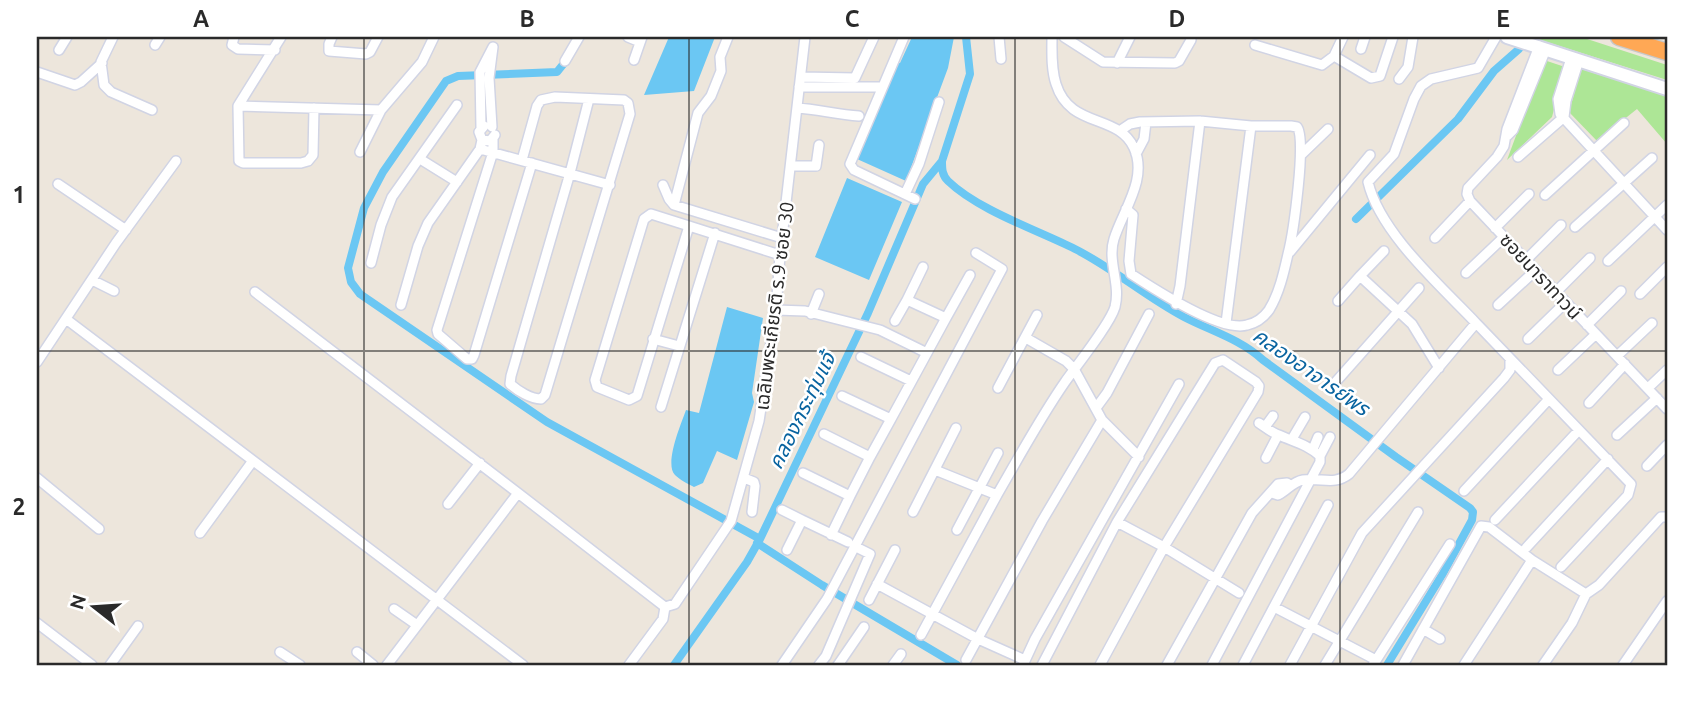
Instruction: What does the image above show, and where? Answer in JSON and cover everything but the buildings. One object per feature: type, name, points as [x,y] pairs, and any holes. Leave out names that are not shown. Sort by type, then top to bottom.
[{"type":"highway","points":[[1619,37],[1667,52]]},
{"type":"main road","points":[[1507,37],[1667,89]]},
{"type":"street","points":[[59,50],[67,37]]},
{"type":"street","points":[[113,37],[103,55],[104,85],[107,89],[152,110]]},
{"type":"street","points":[[234,37],[232,45],[238,49],[275,50]]},
{"type":"street","points":[[281,37],[238,106],[238,158],[243,163],[308,161],[313,155],[314,108]]},
{"type":"street","points":[[332,37],[329,51],[366,54],[370,52],[378,37]]},
{"type":"street","points":[[360,152],[382,110],[422,62],[434,37]]},
{"type":"street","points":[[481,145],[479,132],[483,63],[497,37]]},
{"type":"street","points":[[565,61],[579,37]]},
{"type":"street","points":[[628,37],[641,39],[634,60]]},
{"type":"street","points":[[674,205],[698,113],[712,96],[721,71],[720,57],[727,37]]},
{"type":"street","name":"เฉลิมพระเกียรติ ร.9 ซอย 30","points":[[629,665],[663,619],[666,607],[675,604],[729,524],[744,478],[762,407],[776,310],[805,37]]},
{"type":"street","points":[[800,82],[855,78],[874,37]]},
{"type":"street","points":[[904,37],[850,164],[854,170],[915,199]]},
{"type":"street","points":[[999,37],[1001,59]]},
{"type":"street","points":[[921,635],[996,495],[1051,403],[1111,316],[1117,291],[1111,250],[1137,177],[1136,154],[1127,136],[1121,131],[1089,119],[1065,102],[1056,86],[1052,37]]},
{"type":"street","points":[[1067,37],[1098,60],[1117,63],[1175,63],[1180,61],[1191,40]]},
{"type":"street","points":[[1117,63],[1130,37]]},
{"type":"street","points":[[1255,45],[1322,65],[1335,55],[1343,37]]},
{"type":"street","points":[[1361,49],[1365,37]]},
{"type":"street","points":[[1335,55],[1371,78],[1376,78],[1380,76],[1393,37]]},
{"type":"street","points":[[1399,79],[1408,67],[1413,37]]},
{"type":"street","points":[[1496,37],[1478,68],[1431,79],[1421,86],[1394,154],[1370,180],[1370,187],[1403,246],[1629,481],[1631,491],[1561,567]]},
{"type":"street","points":[[1435,238],[1470,201],[1466,194],[1468,188],[1497,157],[1507,136],[1513,130],[1542,48]]},
{"type":"street","points":[[1518,157],[1564,117],[1575,59]]},
{"type":"street","points":[[37,72],[75,85],[102,63]]},
{"type":"street","points":[[484,78],[491,100],[492,127],[495,131],[493,152],[437,330],[438,334],[467,359],[472,359],[474,355],[527,161],[537,106],[541,100],[555,97],[624,100],[630,108],[610,185],[545,396],[535,399],[510,384],[511,376],[589,99]]},
{"type":"street","points":[[800,82],[881,87]]},
{"type":"street","points":[[905,194],[919,164],[939,102]]},
{"type":"street","points":[[371,263],[385,212],[392,197],[457,105]]},
{"type":"street","points":[[238,106],[382,110]]},
{"type":"street","points":[[797,108],[859,116]]},
{"type":"street","points":[[1564,117],[1667,230]]},
{"type":"street","points":[[1121,131],[1130,124],[1200,121],[1297,127],[1301,132],[1301,155],[1289,253],[1280,285],[1268,312],[1246,326],[1226,323],[1176,304],[1131,274],[1129,261],[1133,215],[1126,209]]},
{"type":"street","points":[[1176,304],[1200,121]]},
{"type":"street","points":[[1136,154],[1144,139],[1146,122]]},
{"type":"street","points":[[1545,195],[1624,122]]},
{"type":"street","points":[[1226,323],[1251,126]]},
{"type":"street","points":[[481,128],[492,127]]},
{"type":"street","points":[[1301,155],[1328,130]]},
{"type":"street","points":[[401,305],[418,246],[428,223],[481,145],[493,139]]},
{"type":"street","points":[[481,145],[493,152],[610,185]]},
{"type":"street","points":[[791,166],[816,166],[819,145]]},
{"type":"street","points":[[1289,253],[1370,155]]},
{"type":"street","points":[[1575,227],[1652,158]]},
{"type":"street","points":[[420,159],[457,182]]},
{"type":"street","points":[[37,362],[176,161]]},
{"type":"street","points":[[58,184],[126,230]]},
{"type":"street","points":[[663,185],[668,200],[674,205],[782,237]]},
{"type":"street","points":[[1495,228],[1530,194]]},
{"type":"street","name":"ซอยนาราทาวน์","points":[[1470,201],[1667,409]]},
{"type":"street","points":[[1608,261],[1667,205]]},
{"type":"street","points":[[689,226],[637,396],[629,400],[597,387],[594,380],[644,219],[651,214],[715,233],[780,255]]},
{"type":"street","points":[[1526,260],[1560,225]]},
{"type":"street","points":[[661,407],[715,233]]},
{"type":"street","points":[[1466,274],[1504,237]]},
{"type":"street","points":[[1338,302],[1384,251]]},
{"type":"street","points":[[782,665],[827,599],[851,544],[1002,268],[976,253]]},
{"type":"street","points":[[1556,292],[1590,258]]},
{"type":"street","points":[[895,321],[923,267]]},
{"type":"street","points":[[1640,294],[1667,267]]},
{"type":"street","points":[[1498,305],[1536,270]]},
{"type":"street","points":[[831,535],[870,457],[970,275]]},
{"type":"street","points":[[1360,276],[1412,324],[1439,368]]},
{"type":"street","points":[[92,280],[114,291]]},
{"type":"street","points":[[1333,385],[1419,288]]},
{"type":"street","points":[[1587,325],[1621,291]]},
{"type":"street","points":[[255,292],[666,607]]},
{"type":"street","points":[[811,314],[819,294]]},
{"type":"street","points":[[907,300],[946,318]]},
{"type":"street","points":[[1528,339],[1566,302]]},
{"type":"street","points":[[776,310],[805,311],[879,330],[927,353]]},
{"type":"street","points":[[1096,408],[1107,393],[1149,314]]},
{"type":"street","points":[[998,388],[1037,316]]},
{"type":"street","points":[[66,319],[523,665]]},
{"type":"street","points":[[1167,665],[1252,513],[1278,484],[1290,485],[1302,480],[1342,480],[1367,455],[1476,323]]},
{"type":"street","points":[[1617,356],[1653,323]]},
{"type":"street","points":[[1558,370],[1596,334]]},
{"type":"street","points":[[1026,338],[1066,361],[1074,369],[1102,420],[1139,457]]},
{"type":"street","points":[[653,340],[679,346]]},
{"type":"street","points":[[861,357],[911,381]]},
{"type":"street","points":[[1290,665],[1362,533],[1504,379],[1510,370],[1510,359]]},
{"type":"street","points":[[1042,665],[1117,522],[1215,363],[1223,360],[1255,382],[1259,386],[1258,391],[1164,547],[1100,665]]},
{"type":"street","points":[[1589,402],[1625,364]]},
{"type":"street","points":[[1648,388],[1667,370]]},
{"type":"street","points":[[877,584],[1024,663],[1090,539],[1179,384]]},
{"type":"street","points":[[842,396],[891,419]]},
{"type":"street","points":[[1617,435],[1657,398]]},
{"type":"street","points":[[1464,491],[1549,399]]},
{"type":"street","points":[[1273,416],[1262,425],[1316,452]]},
{"type":"street","points":[[1292,439],[1305,417]]},
{"type":"street","points":[[966,660],[1102,420]]},
{"type":"street","points":[[913,512],[956,428]]},
{"type":"street","points":[[1496,520],[1579,430]]},
{"type":"street","points":[[824,434],[870,457]]},
{"type":"street","points":[[1266,458],[1278,435]]},
{"type":"street","points":[[1212,665],[1320,462],[1316,452],[1318,437]]},
{"type":"street","points":[[1316,452],[1330,437]]},
{"type":"street","points":[[1647,466],[1667,445]]},
{"type":"street","points":[[957,530],[998,453]]},
{"type":"street","points":[[1526,548],[1608,459]]},
{"type":"street","points":[[200,533],[252,461]]},
{"type":"street","points":[[448,504],[480,463]]},
{"type":"street","points":[[935,470],[996,495]]},
{"type":"street","points":[[803,473],[850,496]]},
{"type":"street","points":[[37,478],[99,529]]},
{"type":"street","points":[[744,478],[754,482],[755,486],[752,512]]},
{"type":"street","points":[[387,665],[518,493]]},
{"type":"street","points":[[1243,665],[1328,505]]},
{"type":"street","points":[[782,510],[870,554],[826,656],[819,665]]},
{"type":"street","points":[[1325,665],[1418,512]]},
{"type":"street","points":[[1544,665],[1572,623],[1586,594],[1599,585],[1661,517],[1667,517]]},
{"type":"street","points":[[787,550],[802,520]]},
{"type":"street","points":[[1117,522],[1239,593]]},
{"type":"street","points":[[1403,665],[1480,526],[1489,527],[1532,560],[1586,594]]},
{"type":"street","points":[[1274,607],[1340,640],[1375,663],[1450,544]]},
{"type":"street","points":[[869,600],[895,550]]},
{"type":"street","points":[[1464,665],[1532,560]]},
{"type":"street","points":[[1623,665],[1667,601]]},
{"type":"street","points":[[394,609],[417,625]]},
{"type":"street","points":[[37,623],[92,665]]},
{"type":"street","points":[[110,665],[138,626]]},
{"type":"street","points":[[838,665],[864,627]]},
{"type":"street","points":[[1423,629],[1440,639]]},
{"type":"street","points":[[281,652],[300,665]]},
{"type":"street","points":[[357,652],[373,665]]},
{"type":"street","points":[[893,665],[901,654]]},
{"type":"green space","points":[[1531,37],[1581,37],[1667,65],[1667,80]]},
{"type":"green space","points":[[1544,60],[1565,67],[1552,117],[1507,160]]},
{"type":"green space","points":[[1581,69],[1667,96],[1667,144],[1637,109],[1597,141],[1569,112]]},
{"type":"water","points":[[669,37],[715,37],[694,91],[644,95]]},
{"type":"water","points":[[912,37],[954,37],[948,68],[906,181],[857,159],[896,63],[900,63]]},
{"type":"water","points":[[847,178],[902,202],[869,280],[815,257]]},
{"type":"water","points":[[727,307],[763,318],[752,393],[754,402],[737,460],[717,451],[703,483],[694,487],[675,475],[672,470],[672,453],[686,410],[699,413]]},
{"type":"waterway","name":"คลองอาจารย์พร","points":[[966,37],[970,74],[942,161],[943,174],[948,181],[991,210],[1075,249],[1184,317],[1245,346],[1473,512],[1472,520],[1442,575],[1387,665]]},
{"type":"waterway","points":[[1356,219],[1458,119],[1494,71],[1519,49]]},
{"type":"waterway","points":[[569,57],[557,72],[458,76],[446,81],[383,172],[364,208],[348,268],[351,282],[360,294],[547,422],[760,539]]},
{"type":"waterway","name":"คลองกระทุ่มแจ้","points":[[674,665],[747,562],[760,539],[868,313],[923,184],[942,161]]},
{"type":"waterway","points":[[757,543],[957,665]]}]
